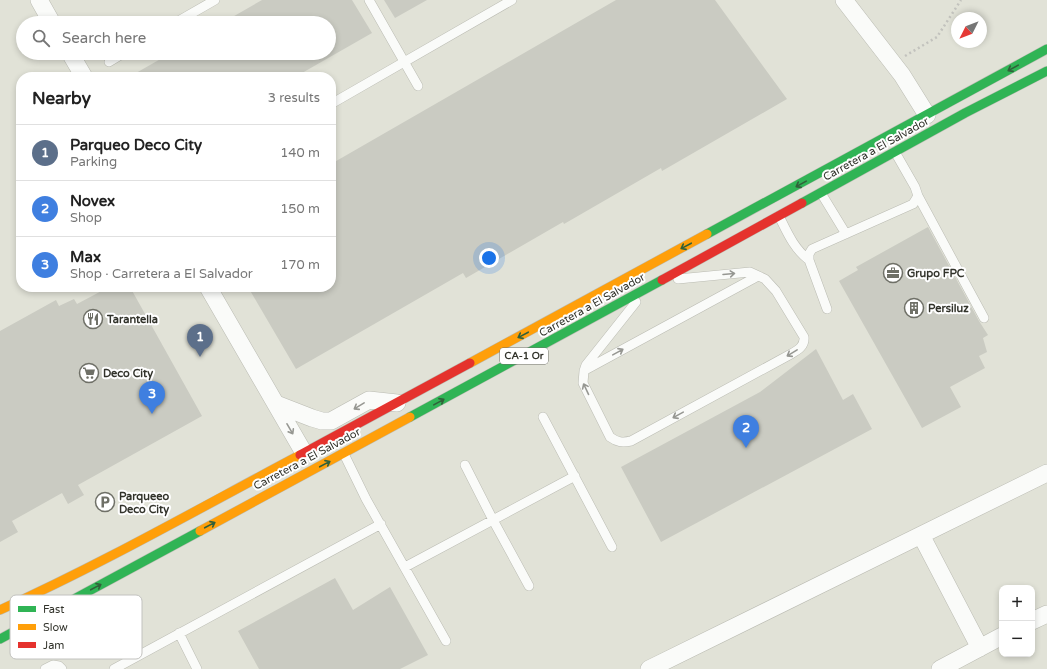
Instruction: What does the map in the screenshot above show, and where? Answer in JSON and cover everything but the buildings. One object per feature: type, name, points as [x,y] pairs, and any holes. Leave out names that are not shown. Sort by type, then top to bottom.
[{"type":"highway","name":"Carretera a El Salvador","points":[[33,595],[397,404],[1047,49]]},
{"type":"highway","name":"Carretera a El Salvador","points":[[82,595],[1047,71]]},
{"type":"highway","name":"Carretera a El Salvador","points":[[0,610],[10,605]]},
{"type":"highway","name":"Carretera a El Salvador","points":[[0,639],[10,634]]},
{"type":"street","points":[[38,0],[48,16]]},
{"type":"street","points":[[844,0],[902,75],[928,115]]},
{"type":"street","points":[[74,60],[81,72]]},
{"type":"street","points":[[211,292],[304,454]]},
{"type":"street","points":[[276,404],[312,418],[322,421],[331,421],[369,400],[397,404]]},
{"type":"street","points":[[650,669],[1047,473]]},
{"type":"street","points":[[921,535],[980,648]]},
{"type":"street","points":[[1035,620],[1047,614]]},
{"type":"street","points":[[940,669],[999,638]]},
{"type":"lane","points":[[187,16],[215,0]]},
{"type":"lane","points":[[369,0],[418,86]]},
{"type":"lane","points":[[336,101],[512,0]]},
{"type":"lane","points":[[108,62],[112,60]]},
{"type":"lane","points":[[896,152],[984,318]]},
{"type":"lane","points":[[821,193],[846,234]]},
{"type":"lane","points":[[827,309],[809,260],[809,254],[812,249],[914,204],[918,196]]},
{"type":"lane","points":[[779,216],[796,248],[809,260]]},
{"type":"lane","points":[[646,289],[586,365],[584,371],[584,383],[610,437],[616,442],[631,441],[791,354],[801,348],[805,342],[804,337],[776,291],[765,279],[750,272],[662,280]]},
{"type":"lane","points":[[584,371],[758,276]]},
{"type":"lane","points":[[543,417],[612,547]]},
{"type":"lane","points":[[344,454],[366,499],[446,641]]},
{"type":"lane","points":[[465,465],[529,586]]},
{"type":"lane","points":[[405,567],[575,476]]},
{"type":"lane","points":[[142,654],[381,524]]},
{"type":"lane","points":[[179,634],[196,669]]},
{"type":"lane","points":[[114,669],[133,659]]},
{"type":"lane","points":[[45,669],[53,665],[59,666],[62,669]]},
{"type":"path","points":[[892,63],[937,37],[961,0]]},
{"type":"traffic: fast","points":[[707,234],[1047,49]]},
{"type":"traffic: fast","points":[[802,203],[965,113],[1047,71]]},
{"type":"traffic: fast","points":[[410,417],[662,280]]},
{"type":"traffic: fast","points":[[81,595],[200,531]]},
{"type":"traffic: fast","points":[[0,639],[10,634]]},
{"type":"traffic: slow","points":[[470,363],[707,234]]},
{"type":"traffic: slow","points":[[200,531],[410,417]]},
{"type":"traffic: slow","points":[[32,595],[113,555],[300,455]]},
{"type":"traffic: slow","points":[[0,610],[10,605]]},
{"type":"traffic: jam","points":[[662,280],[802,203]]},
{"type":"traffic: jam","points":[[300,455],[470,363]]},
{"type":"place","name":"Grupo FPC","points":[[893,273]]},
{"type":"place","name":"Persiluz","points":[[914,308]]},
{"type":"place","name":"Tarantella","points":[[93,319]]},
{"type":"place","name":"Parqueo Deco City","points":[[200,357]]},
{"type":"place","name":"Deco City","points":[[89,373]]},
{"type":"place","name":"Max","points":[[152,414]]},
{"type":"place","name":"Novex","points":[[746,448]]},
{"type":"place","name":"Parqueeo Deco City","points":[[105,502]]}]
